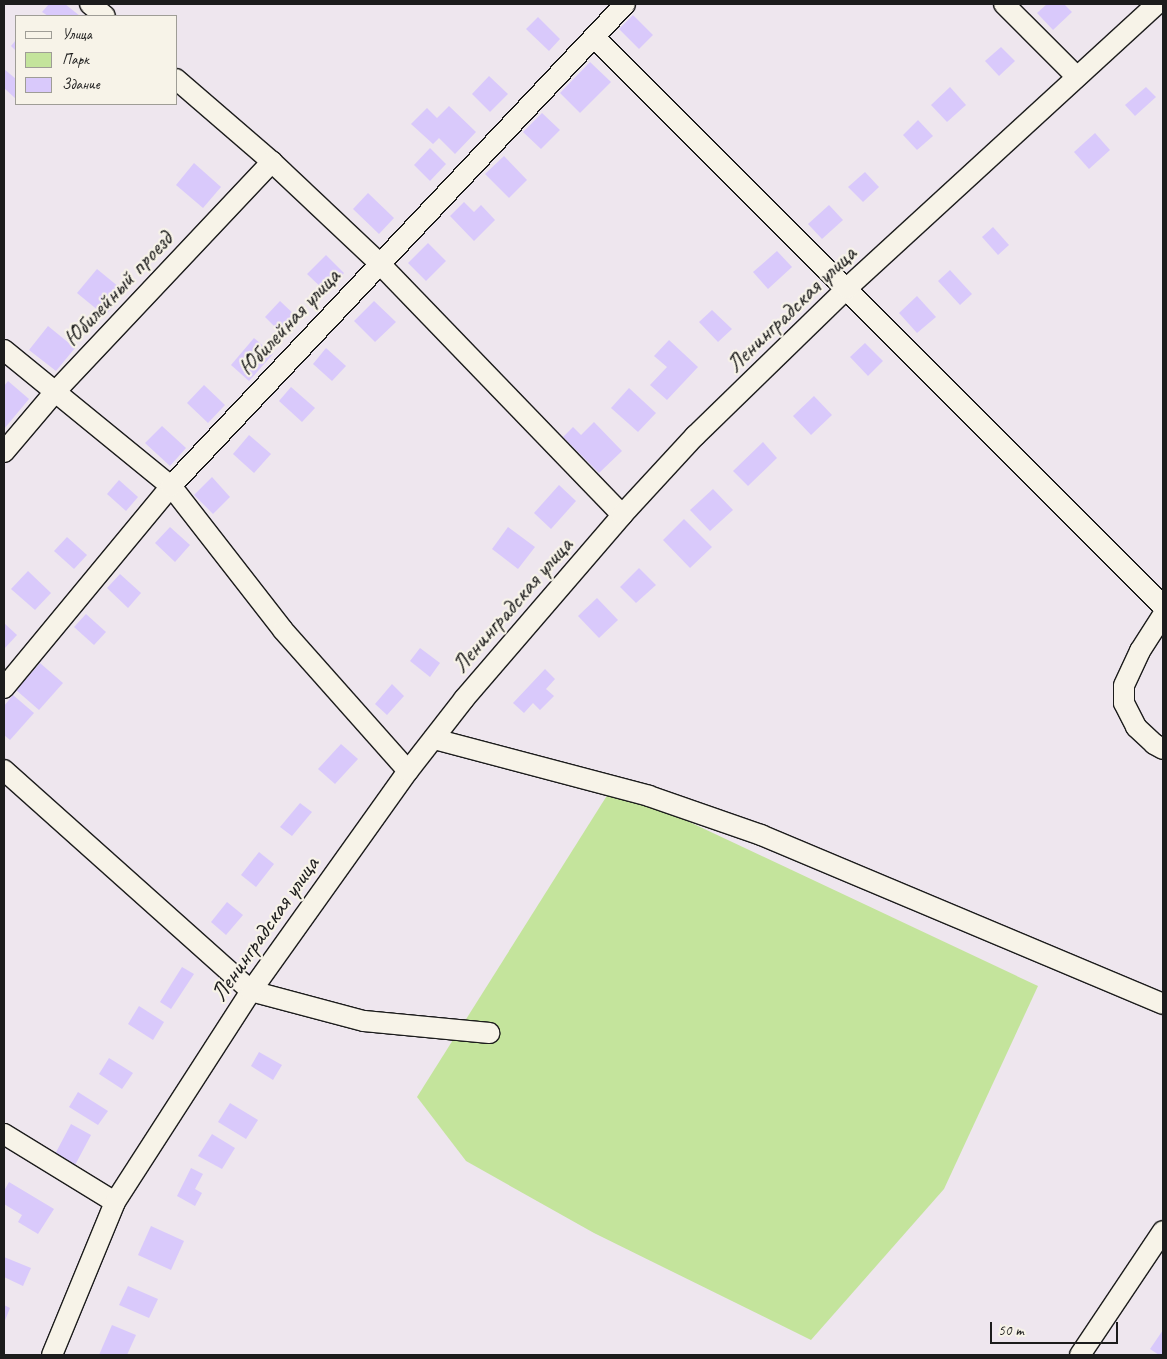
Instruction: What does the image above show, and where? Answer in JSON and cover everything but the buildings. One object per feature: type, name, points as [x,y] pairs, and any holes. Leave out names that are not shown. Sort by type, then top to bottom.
[{"type":"street","points":[[90,4],[104,15]]},
{"type":"street","name":"Юбилейная улица","points":[[4,688],[171,486],[625,4]]},
{"type":"street","points":[[1004,4],[1077,77]]},
{"type":"street","name":"Ленинградская улица","points":[[52,1355],[115,1202],[251,991],[408,771],[464,699],[622,516],[695,436],[847,288],[1157,4]]},
{"type":"street","points":[[594,38],[847,288],[1163,606]]},
{"type":"street","points":[[178,81],[272,162],[379,263],[622,516]]},
{"type":"street","name":"Юбилейный проезд","points":[[4,452],[54,393],[272,162]]},
{"type":"street","points":[[4,350],[54,393],[171,486],[283,630],[408,771]]},
{"type":"street","points":[[1163,615],[1140,651],[1124,686],[1124,703],[1136,727],[1154,744],[1163,749]]},
{"type":"street","points":[[434,739],[650,796],[752,832],[1163,1004]]},
{"type":"street","points":[[4,770],[251,991],[364,1021],[489,1033]]},
{"type":"street","points":[[4,1134],[115,1202]]},
{"type":"street","points":[[1080,1355],[1163,1231]]},
{"type":"green space","points":[[613,786],[1038,986],[944,1189],[811,1340],[594,1233],[466,1161],[417,1097]]}]
